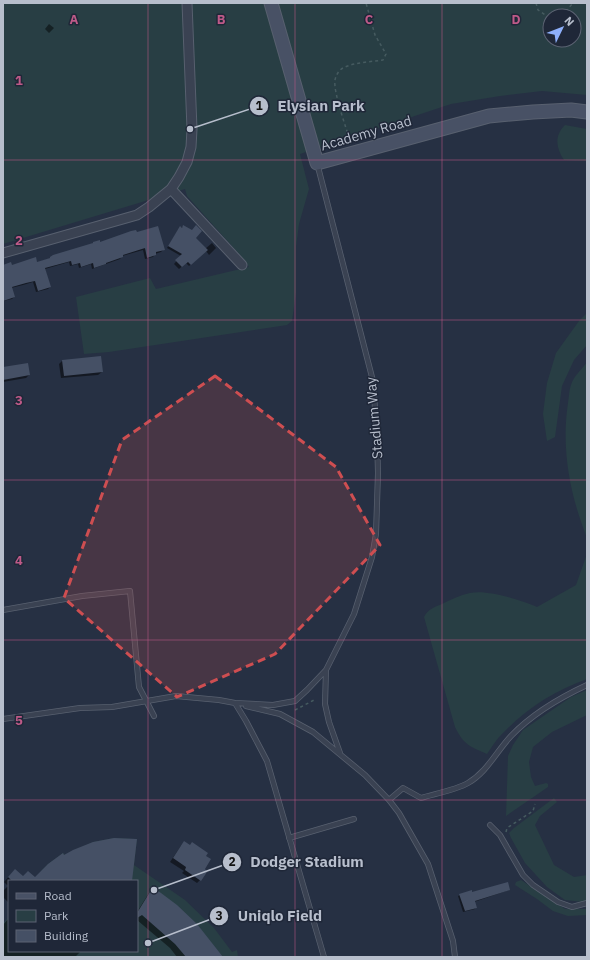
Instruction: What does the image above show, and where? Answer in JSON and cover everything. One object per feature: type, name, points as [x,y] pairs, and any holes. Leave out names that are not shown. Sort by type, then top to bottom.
[{"type":"main road","name":"Academy Road","points":[[271,3],[317,164],[489,116],[571,110],[587,112]]},
{"type":"street","points":[[3,252],[137,214],[154,203],[171,189],[179,177],[191,147],[192,129],[187,3]]},
{"type":"street","points":[[171,189],[242,265]]},
{"type":"lane","name":"Stadium Way","points":[[235,703],[273,705],[294,701],[326,670],[354,614],[372,557],[376,534],[378,473],[377,436],[372,381],[317,164]]},
{"type":"lane","points":[[3,610],[82,596],[130,592],[139,687],[154,716]]},
{"type":"lane","name":"Stadium Way","points":[[326,670],[325,704],[329,722],[340,753]]},
{"type":"lane","points":[[388,800],[403,788],[421,798],[467,784],[483,772],[510,737],[522,725],[544,708],[587,685]]},
{"type":"lane","points":[[3,719],[80,708],[112,706],[176,696],[219,700],[280,714],[313,732],[340,753],[365,775],[399,814],[428,864],[436,884],[453,941],[455,957]]},
{"type":"lane","points":[[235,703],[267,761],[324,957]]},
{"type":"lane","points":[[289,838],[354,819]]},
{"type":"lane","points":[[490,825],[500,835],[523,875],[533,885],[558,902],[572,907],[587,903]]},
{"type":"path","points":[[353,153],[336,92],[335,81],[337,74],[343,68],[383,60],[386,54],[375,35],[366,3]]},
{"type":"path","points":[[536,3],[538,10],[542,13]]},
{"type":"path","points":[[295,710],[316,699]]},
{"type":"path","points":[[506,832],[507,828],[533,811],[534,804]]},
{"type":"highlighted area","points":[[215,376],[336,467],[380,545],[275,654],[177,697],[64,598],[122,440]]},
{"type":"green space","points":[[3,3],[587,3],[587,95],[542,91],[451,104],[300,154],[309,189],[299,224],[296,247],[296,293],[292,321],[287,325],[109,352],[84,354],[76,297],[150,278],[156,289],[249,267],[187,196],[185,189],[3,244]]},
{"type":"green space","points":[[565,125],[587,129],[587,161],[564,160],[559,151],[557,142],[559,133]]},
{"type":"green space","points":[[587,313],[587,345],[574,360],[562,386],[555,437],[547,441],[543,414],[547,383],[556,353],[579,321]]},
{"type":"green space","points":[[587,362],[587,538],[576,505],[568,472],[566,455],[566,420],[570,387],[578,373]]},
{"type":"green space","points":[[587,554],[587,679],[553,694],[522,715],[501,734],[487,754],[471,747],[461,738],[455,727],[424,617],[432,608],[467,594],[477,592],[504,596],[537,607],[576,585]]},
{"type":"green space","points":[[587,690],[587,715],[552,732],[533,747],[529,762],[531,777],[535,786],[546,783],[548,784],[548,787],[506,816],[508,756],[513,745],[523,730],[571,697]]},
{"type":"green space","points":[[554,798],[557,802],[540,816],[535,825],[554,865],[574,877],[587,875],[587,900],[583,902],[565,900],[547,887],[525,863],[509,833]]},
{"type":"green space","points":[[114,838],[137,839],[134,865],[185,900],[214,928],[232,952],[237,950],[238,957],[3,957],[3,923],[8,918],[8,952],[138,952],[138,880],[43,880],[41,871],[48,864],[63,853],[65,855],[93,842]]},
{"type":"green space","points":[[521,880],[565,909],[587,909],[587,915],[568,916],[553,911],[515,885],[516,882]]},
{"type":"building","points":[[183,225],[192,230],[196,225],[202,231],[196,238],[208,250],[191,265],[188,262],[182,267],[175,260],[182,254],[168,246],[180,226],[182,228]]},
{"type":"building","points":[[158,226],[165,250],[156,252],[156,255],[147,258],[145,248],[123,255],[123,257],[94,268],[93,263],[81,267],[80,263],[72,265],[71,261],[45,268],[51,287],[38,291],[35,281],[12,287],[15,297],[3,301],[3,265],[11,262],[12,265],[36,257],[37,262],[50,258],[53,255],[93,242],[100,240],[100,242],[131,231],[136,230],[137,232]]},
{"type":"building","points":[[101,356],[103,372],[64,376],[62,360]]},
{"type":"building","points":[[28,363],[30,375],[3,380],[3,367]]},
{"type":"building","points":[[114,838],[137,839],[132,880],[11,880],[8,877],[15,869],[23,876],[28,871],[35,877],[48,864],[63,853],[64,855],[93,842]]},
{"type":"building","points":[[184,841],[190,845],[192,842],[208,853],[206,856],[211,859],[205,869],[207,872],[201,881],[185,870],[186,867],[173,858]]},
{"type":"building","points":[[508,882],[510,890],[475,901],[477,908],[465,911],[459,894]]},
{"type":"building","points":[[153,887],[177,905],[197,924],[223,957],[186,957],[175,944],[142,915],[138,917],[138,911]]},
{"type":"place","name":"Elysian Park","points":[[190,129]]},
{"type":"place","name":"Dodger Stadium","points":[[154,890]]},
{"type":"place","name":"Uniqlo Field","points":[[148,943]]}]
